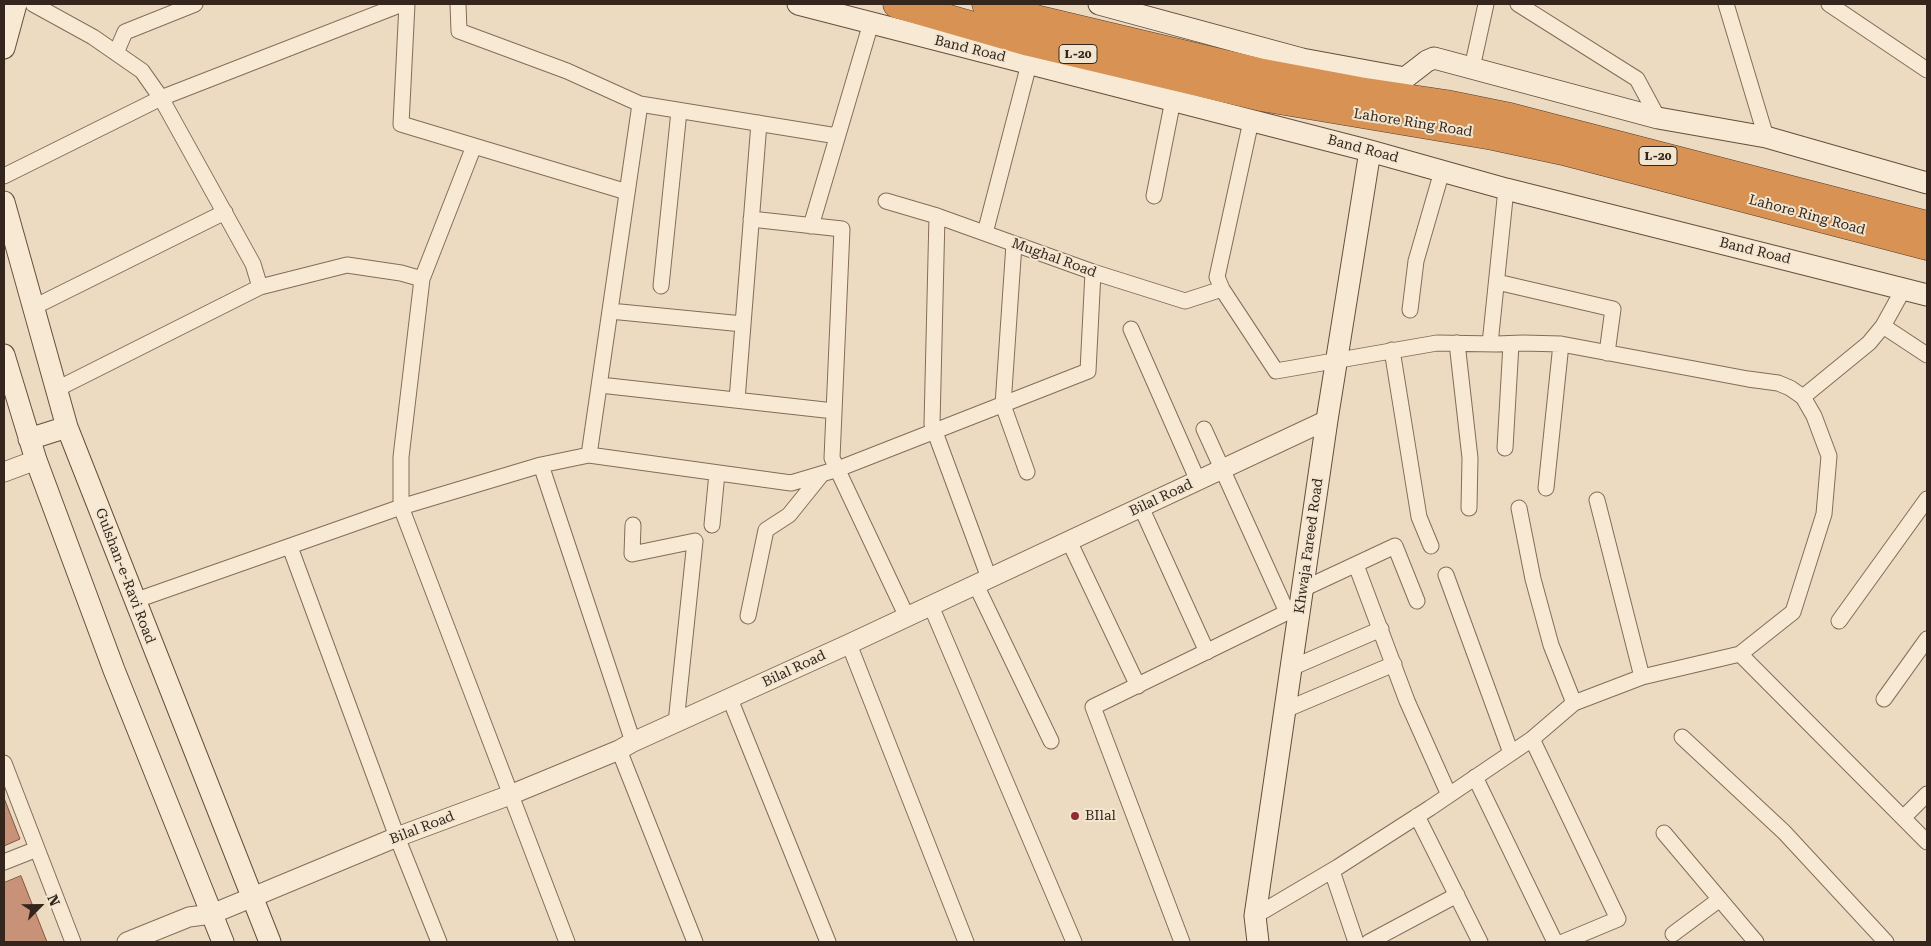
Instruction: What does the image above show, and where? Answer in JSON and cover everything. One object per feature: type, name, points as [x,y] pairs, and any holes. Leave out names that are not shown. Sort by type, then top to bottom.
[{"type":"highway","name":"Lahore Ring Road","points":[[897,4],[1029,42],[1258,97],[1493,136],[1563,151],[1927,246]]},
{"type":"highway","name":"Lahore Ring Road","points":[[986,4],[1036,19],[1258,97],[1387,95],[1446,104],[1510,117],[1927,225]]},
{"type":"main road","points":[[4,48],[16,4]]},
{"type":"main road","name":"Band Road","points":[[798,4],[1173,100],[1258,97],[1370,150],[1506,188],[1927,295]]},
{"type":"main road","points":[[1099,4],[1302,59],[1405,78],[1427,60],[1434,58],[1658,118],[1766,137],[1927,183]]},
{"type":"main road","name":"Khwaja Fareed Road","points":[[1258,942],[1255,916],[1291,668],[1297,602],[1370,150]]},
{"type":"main road","name":"Gulshan-e-Ravi Road","points":[[4,202],[32,308],[67,427],[270,942]]},
{"type":"main road","points":[[4,355],[36,460],[114,670],[223,942]]},
{"type":"main road","points":[[30,439],[67,427]]},
{"type":"street","points":[[33,4],[93,37],[142,71],[161,98],[254,264],[260,287]]},
{"type":"street","points":[[116,53],[125,32],[195,4]]},
{"type":"street","points":[[4,176],[161,98],[402,4]]},
{"type":"street","points":[[407,4],[401,124],[627,192]]},
{"type":"street","points":[[458,4],[459,31],[567,71],[640,104],[837,136]]},
{"type":"street","points":[[1472,68],[1486,4]]},
{"type":"street","points":[[1518,4],[1636,79],[1658,118]]},
{"type":"street","points":[[1726,4],[1766,137]]},
{"type":"street","points":[[1829,4],[1927,70]]},
{"type":"street","points":[[811,226],[870,23]]},
{"type":"street","points":[[985,234],[1029,64]]},
{"type":"street","points":[[1255,916],[1332,871],[1449,795],[1532,738],[1574,703],[1642,676],[1740,654],[1793,612],[1824,514],[1829,456],[1814,416],[1802,397],[1790,388],[1778,383],[1561,344],[1436,343],[1276,370],[1222,289],[1217,277],[1258,97]]},
{"type":"street","points":[[1154,196],[1173,100]]},
{"type":"street","points":[[590,455],[640,104]]},
{"type":"street","points":[[661,286],[680,111]]},
{"type":"street","points":[[737,400],[759,124]]},
{"type":"street","points":[[474,146],[422,279],[401,458],[401,508],[567,942]]},
{"type":"street","points":[[1410,310],[1416,261],[1442,171]]},
{"type":"street","points":[[1490,344],[1506,188]]},
{"type":"street","name":"Mughal Road","points":[[886,201],[938,216],[1092,272],[1185,301],[1222,289]]},
{"type":"street","points":[[32,308],[225,212]]},
{"type":"street","points":[[938,216],[932,424],[983,581],[1051,741]]},
{"type":"street","points":[[752,219],[842,229],[832,458],[906,617]]},
{"type":"street","points":[[1014,244],[1003,405],[1027,472]]},
{"type":"street","points":[[56,389],[260,287],[347,265],[401,273],[422,279]]},
{"type":"street","points":[[134,601],[401,508],[541,465],[590,455],[791,483],[838,469],[1088,372],[1092,272]]},
{"type":"street","points":[[1497,282],[1614,309],[1607,353]]},
{"type":"street","points":[[1802,397],[1870,343],[1883,326],[1903,290]]},
{"type":"street","points":[[610,311],[743,324]]},
{"type":"street","points":[[1883,326],[1927,355]]},
{"type":"street","points":[[1130,329],[1198,481]]},
{"type":"street","points":[[1457,343],[1470,458],[1469,508]]},
{"type":"street","points":[[1505,448],[1511,344]]},
{"type":"street","points":[[1546,488],[1561,344]]},
{"type":"street","points":[[1392,350],[1419,517],[1431,546]]},
{"type":"street","points":[[600,385],[834,411]]},
{"type":"street","name":"Bilal Road","points":[[127,942],[189,917],[212,914],[397,837],[510,795],[626,746],[931,606],[1327,420]]},
{"type":"street","points":[[1204,429],[1223,469],[1297,602]]},
{"type":"street","points":[[4,472],[36,460]]},
{"type":"street","points":[[541,465],[626,746],[695,942]]},
{"type":"street","points":[[712,525],[717,473]]},
{"type":"street","points":[[748,616],[766,530],[789,515],[822,474]]},
{"type":"street","points":[[1839,621],[1927,499]]},
{"type":"street","points":[[1596,500],[1642,676]]},
{"type":"street","points":[[1141,507],[1207,652]]},
{"type":"street","points":[[1519,508],[1533,579],[1550,645],[1574,703]]},
{"type":"street","points":[[633,525],[632,554],[695,541],[676,723]]},
{"type":"street","points":[[1069,541],[1138,686]]},
{"type":"street","points":[[1182,942],[1093,706],[1207,652],[1297,602],[1356,565],[1395,546],[1417,601]]},
{"type":"street","points":[[290,547],[397,837],[439,942]]},
{"type":"street","points":[[1356,565],[1407,701],[1449,795]]},
{"type":"street","points":[[1446,575],[1511,753]]},
{"type":"street","points":[[931,606],[1074,942]]},
{"type":"street","points":[[1291,668],[1381,629]]},
{"type":"street","points":[[1884,699],[1927,639]]},
{"type":"street","points":[[849,644],[966,942]]},
{"type":"street","points":[[1740,654],[1927,842]]},
{"type":"street","points":[[1285,710],[1394,664]]},
{"type":"street","points":[[730,699],[828,942]]},
{"type":"street","points":[[1682,737],[1784,832],[1886,942]]},
{"type":"street","points":[[1532,738],[1618,919],[1562,942]]},
{"type":"street","points":[[4,763],[73,942]]},
{"type":"street","points":[[1475,777],[1555,942]]},
{"type":"street","points":[[1902,818],[1927,794]]},
{"type":"street","points":[[1417,816],[1480,942]]},
{"type":"street","points":[[1664,833],[1756,942]]},
{"type":"street","points":[[4,862],[37,848]]},
{"type":"street","points":[[1332,871],[1356,942]]},
{"type":"street","points":[[1370,942],[1456,896]]},
{"type":"street","points":[[1673,934],[1720,899]]},
{"type":"building","points":[[4,798],[20,839],[4,846]]},
{"type":"building","points":[[21,876],[47,942],[4,942],[4,883]]},
{"type":"place","name":"BIlal","points":[[1075,816]]}]
